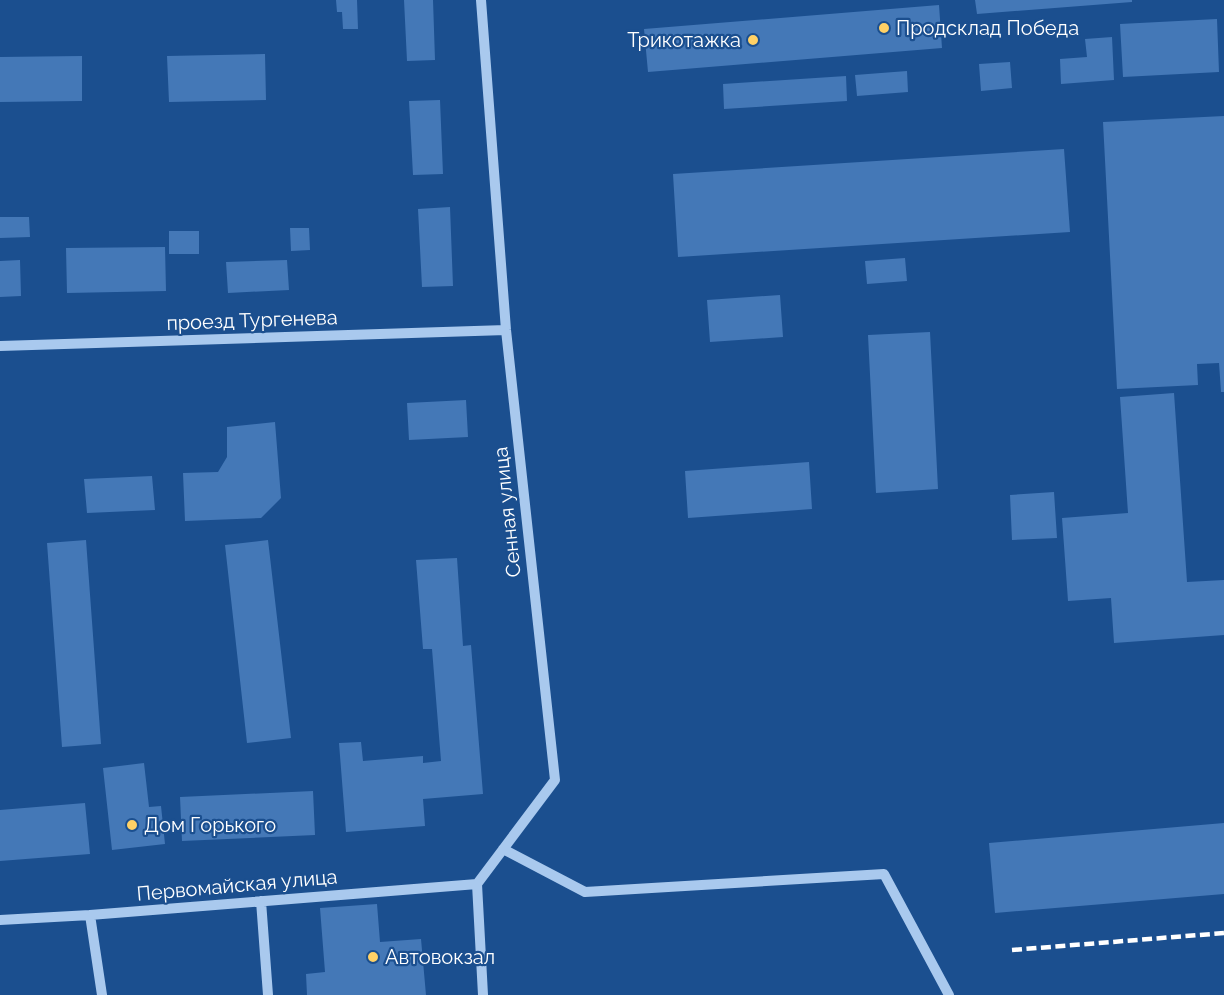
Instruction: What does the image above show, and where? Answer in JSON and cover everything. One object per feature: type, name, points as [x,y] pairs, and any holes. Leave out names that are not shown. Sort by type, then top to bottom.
[{"type":"street","name":"Сенная улица","points":[[477,884],[555,780],[506,330],[481,0]]},
{"type":"street","name":"проезд Тургенева","points":[[0,346],[506,330]]},
{"type":"street","points":[[503,849],[585,892],[884,874],[949,995]]},
{"type":"street","points":[[477,884],[483,995]]},
{"type":"street","name":"Первомайская улица","points":[[0,920],[477,884]]},
{"type":"street","points":[[261,901],[268,995]]},
{"type":"street","points":[[90,915],[102,995]]},
{"type":"building","points":[[336,0],[357,0],[358,29],[343,29],[342,12],[337,12]]},
{"type":"building","points":[[404,0],[433,0],[435,60],[407,61]]},
{"type":"building","points":[[975,0],[1132,0],[1132,2],[977,14]]},
{"type":"building","points":[[939,5],[942,48],[648,72],[644,29]]},
{"type":"building","points":[[1217,19],[1219,72],[1123,77],[1120,24]]},
{"type":"building","points":[[1112,37],[1114,80],[1061,84],[1060,59],[1087,57],[1085,39]]},
{"type":"building","points":[[265,54],[266,100],[169,102],[167,56]]},
{"type":"building","points":[[82,56],[82,101],[0,102],[0,57]]},
{"type":"building","points":[[1010,62],[1012,88],[981,91],[979,64]]},
{"type":"building","points":[[907,71],[908,92],[857,96],[855,75]]},
{"type":"building","points":[[846,76],[847,101],[724,109],[723,84]]},
{"type":"building","points":[[440,100],[443,174],[413,175],[409,101]]},
{"type":"building","points":[[1224,116],[1224,392],[1221,392],[1219,363],[1197,364],[1198,385],[1117,389],[1103,122]]},
{"type":"building","points":[[1064,149],[1070,232],[678,257],[673,174]]},
{"type":"building","points":[[450,207],[453,286],[422,287],[418,209]]},
{"type":"building","points":[[0,217],[29,217],[30,237],[0,238]]},
{"type":"building","points":[[290,228],[309,228],[310,250],[291,251]]},
{"type":"building","points":[[169,231],[199,231],[199,254],[169,254]]},
{"type":"building","points":[[165,247],[166,291],[67,293],[66,248]]},
{"type":"building","points":[[905,258],[907,281],[867,284],[865,261]]},
{"type":"building","points":[[20,260],[21,296],[0,297],[0,261]]},
{"type":"building","points":[[287,260],[289,290],[228,293],[226,262]]},
{"type":"building","points":[[780,295],[783,337],[710,342],[707,300]]},
{"type":"building","points":[[930,332],[938,489],[876,493],[868,335]]},
{"type":"building","points":[[1174,393],[1187,582],[1224,580],[1224,635],[1114,643],[1111,598],[1068,601],[1062,518],[1128,513],[1120,397]]},
{"type":"building","points":[[466,400],[468,437],[409,440],[407,403]]},
{"type":"building","points":[[275,422],[281,498],[261,518],[185,521],[183,473],[218,472],[227,457],[227,427]]},
{"type":"building","points":[[809,462],[812,509],[688,518],[685,471]]},
{"type":"building","points":[[152,476],[155,510],[87,513],[84,479]]},
{"type":"building","points":[[1054,492],[1057,538],[1012,540],[1010,495]]},
{"type":"building","points":[[86,540],[101,744],[62,747],[47,543]]},
{"type":"building","points":[[268,540],[291,738],[247,743],[225,545]]},
{"type":"building","points":[[457,558],[463,646],[471,645],[483,794],[423,799],[425,826],[346,832],[339,743],[361,742],[363,761],[423,756],[423,763],[441,761],[432,649],[423,649],[416,560]]},
{"type":"building","points":[[144,763],[149,807],[161,806],[165,844],[112,850],[103,768]]},
{"type":"building","points":[[313,791],[315,835],[182,841],[180,797]]},
{"type":"building","points":[[85,803],[90,854],[0,861],[0,810]]},
{"type":"building","points":[[1224,823],[1224,894],[995,913],[989,843]]},
{"type":"building","name":"Автовокзал","points":[[377,904],[380,942],[421,939],[426,995],[307,995],[306,974],[325,972],[320,908]]},
{"type":"railway","points":[[1012,950],[1224,933]]},
{"type":"place","name":"Продсклад Победа","points":[[884,28]]},
{"type":"place","name":"Трикотажка","points":[[753,40]]},
{"type":"place","name":"Дом Горького","points":[[132,825]]},
{"type":"place","name":"Автовокзал","points":[[373,957]]}]
